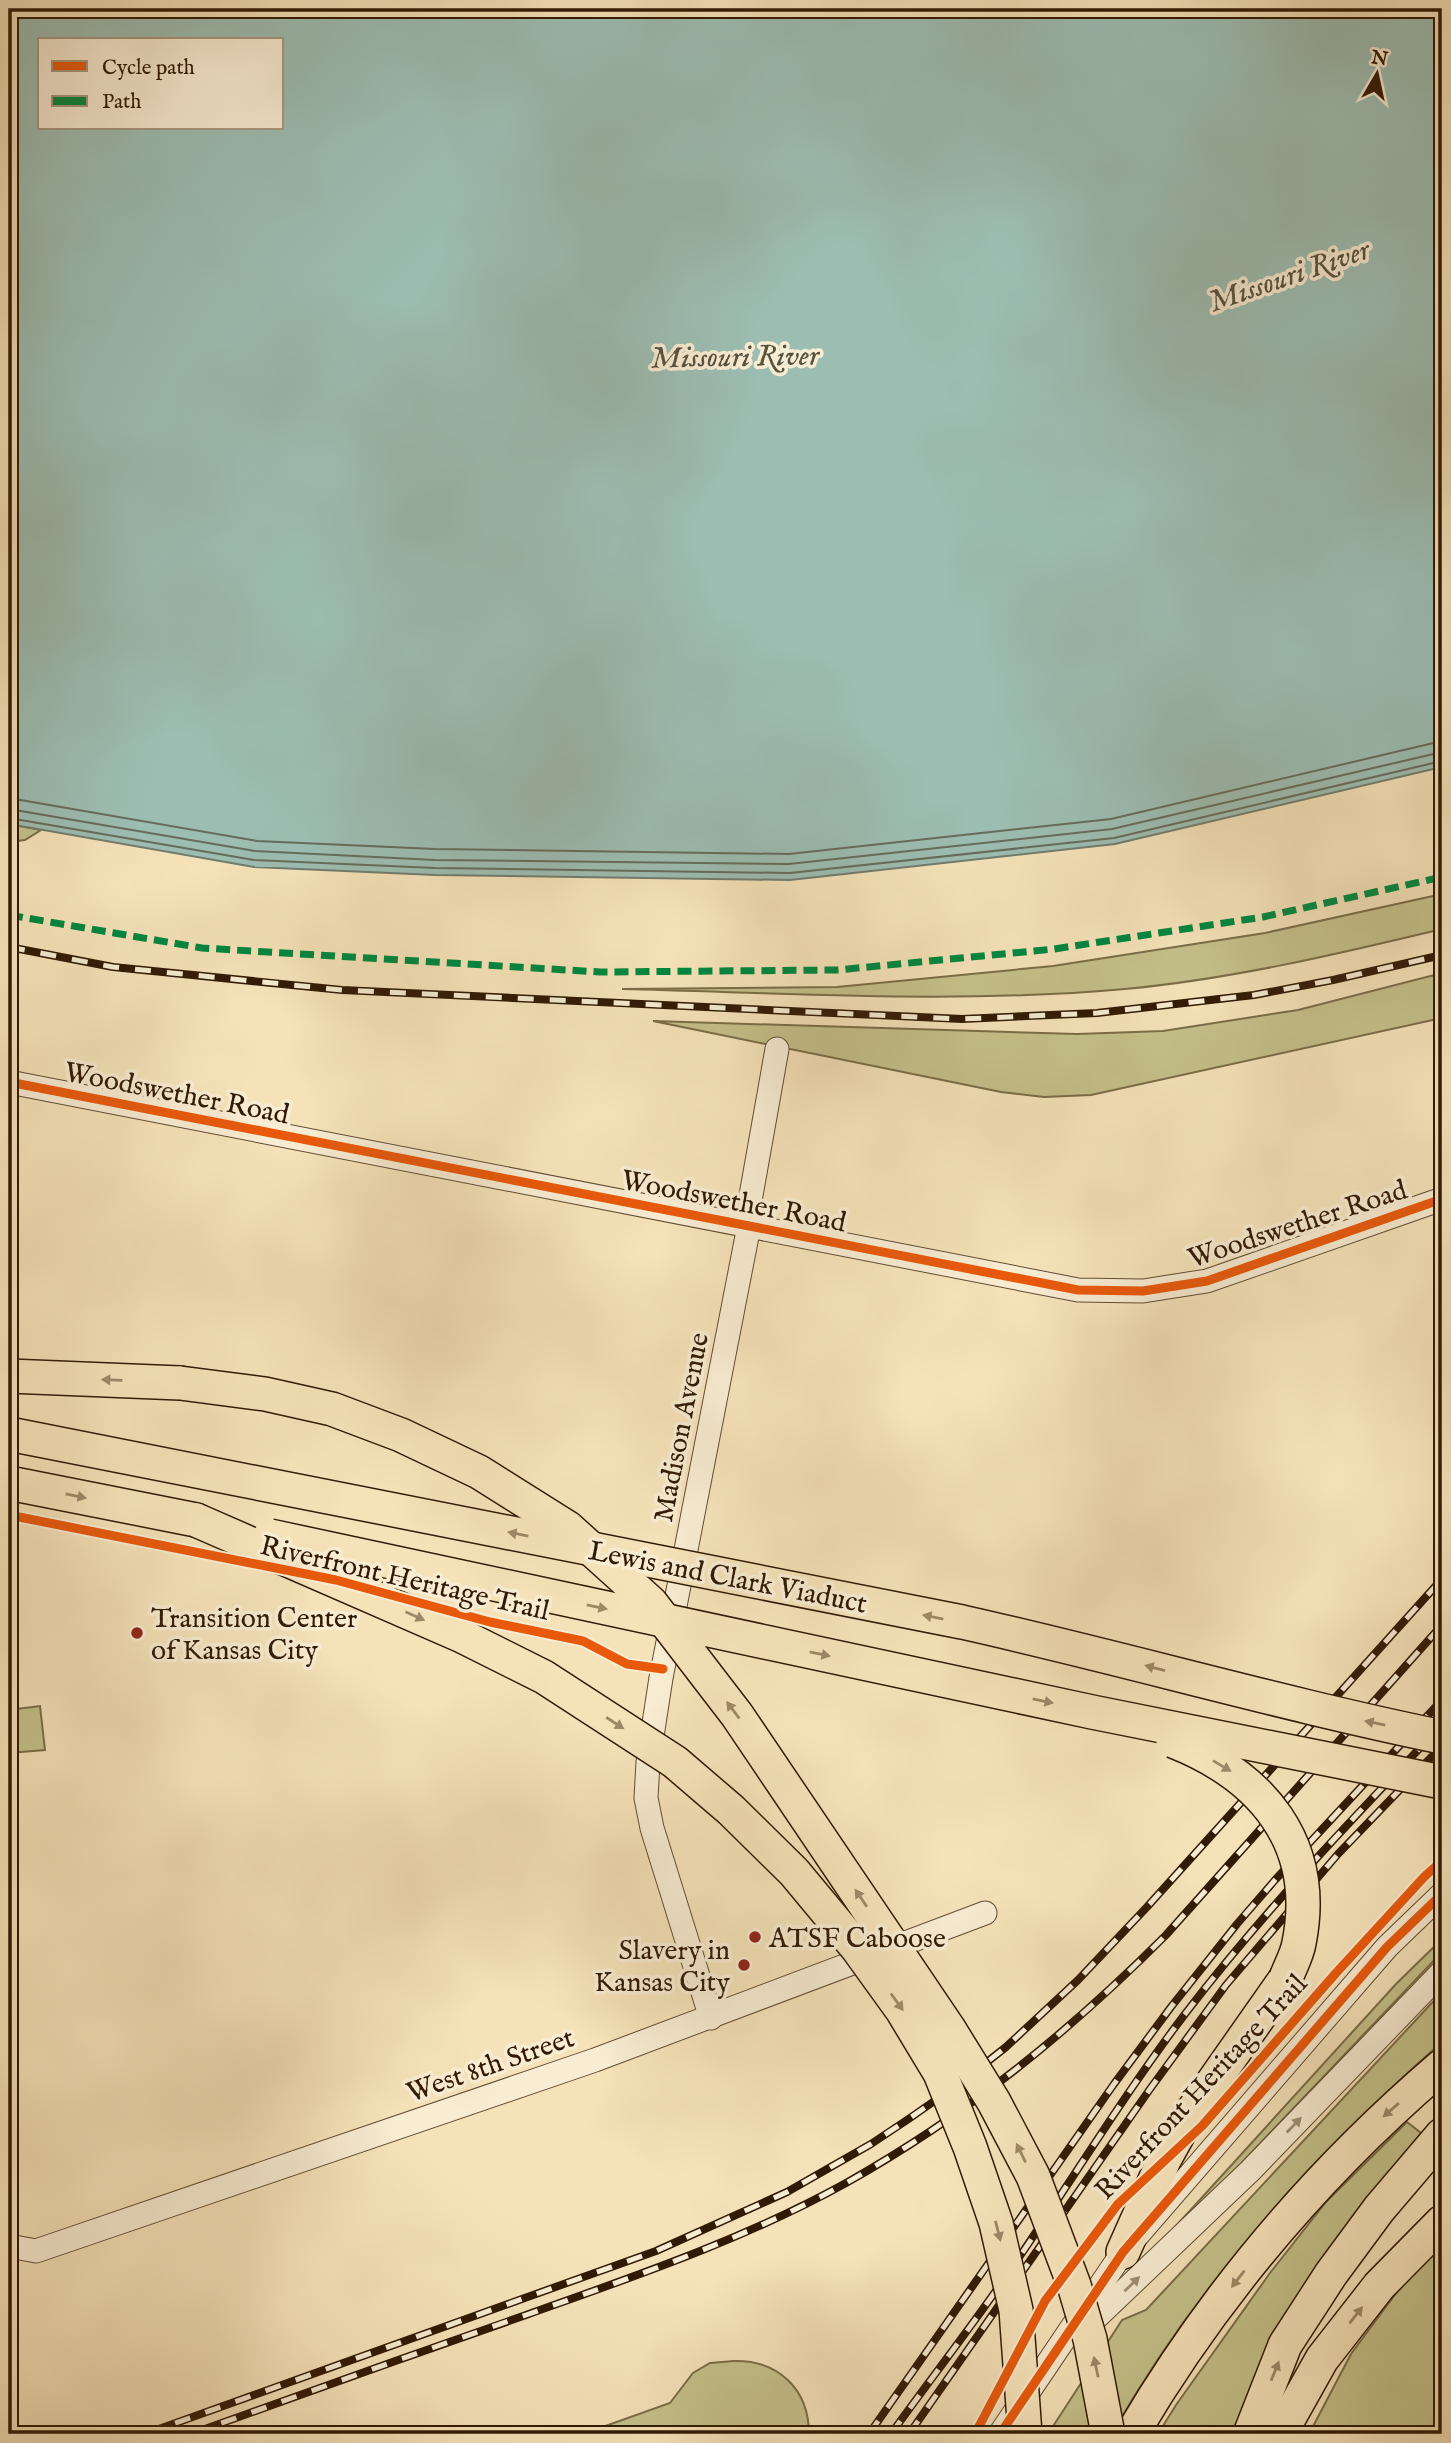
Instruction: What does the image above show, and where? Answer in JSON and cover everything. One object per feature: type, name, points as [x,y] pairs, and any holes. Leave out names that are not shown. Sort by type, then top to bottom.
[{"type":"highway","points":[[9,1376],[180,1383],[265,1394],[332,1409],[401,1435],[479,1472],[568,1528],[651,1603],[737,1715],[949,2029],[994,2102],[1033,2176],[1074,2285],[1090,2339],[1108,2434]]},
{"type":"highway","name":"Lewis and Clark Viaduct","points":[[9,1434],[962,1622],[1116,1658],[1329,1713],[1442,1737]]},
{"type":"highway","points":[[9,1483],[195,1520],[1091,1712],[1442,1782]]},
{"type":"highway","points":[[195,1520],[460,1635],[544,1677],[675,1762],[794,1872],[858,1949],[902,2010],[940,2073],[970,2147],[996,2223],[1016,2310],[1025,2434]]},
{"type":"highway","points":[[1091,1712],[1192,1749],[1228,1768],[1263,1798],[1284,1829],[1299,1868],[1303,1909],[1299,1945],[1286,1978],[1185,2122],[1164,2160],[1123,2252]]},
{"type":"highway","points":[[1132,2434],[1159,2388],[1274,2233],[1328,2172],[1383,2117],[1442,2066]]},
{"type":"highway","points":[[1250,2434],[1285,2345],[1331,2274],[1379,2209],[1442,2134]]},
{"type":"highway","points":[[1280,2434],[1322,2360],[1379,2286],[1442,2222]]},
{"type":"street","name":"Madison Avenue","points":[[711,2018],[652,1828],[646,1798],[648,1762],[749,1226],[750,1201],[778,1049]]},
{"type":"street","name":"Woodswether Road","points":[[9,1082],[1078,1290],[1143,1292],[1207,1281],[1442,1199]]},
{"type":"street","points":[[1000,2434],[1123,2252],[1387,1947],[1442,1894]]},
{"type":"street","name":"West 8th Street","points":[[9,2246],[36,2251],[711,2018],[985,1913]]},
{"type":"street","points":[[1047,2365],[1251,2170],[1442,1972]]},
{"type":"shaded area","points":[[9,824],[41,830],[25,840],[9,842]]},
{"type":"shaded area","points":[[1442,894],[1442,929],[1285,965],[1165,985],[1062,993],[937,997],[622,989],[837,987],[1053,966],[1265,933]]},
{"type":"shaded area","points":[[1442,973],[1442,1018],[1091,1095],[1044,1097],[1001,1092],[653,1021],[1077,1034],[1163,1031],[1298,1010]]},
{"type":"shaded area","points":[[40,1706],[45,1750],[9,1753],[9,1710]]},
{"type":"shaded area","points":[[1442,1939],[1442,1952],[1213,2193],[1176,2226],[1396,1984]]},
{"type":"shaded area","points":[[1442,1992],[1442,2042],[1348,2130],[1260,2224],[1181,2326],[1112,2434],[1048,2434],[1122,2320],[1146,2310]]},
{"type":"shaded area","points":[[1407,2122],[1421,2133],[1330,2252],[1231,2434],[1158,2434],[1270,2273],[1326,2202]]},
{"type":"shaded area","points":[[1442,2231],[1442,2434],[1309,2434],[1351,2354]]},
{"type":"shaded area","points":[[734,2361],[764,2366],[788,2380],[803,2403],[809,2434],[583,2434],[670,2403],[693,2373],[710,2363]]},
{"type":"water","name":"Missouri River","points":[[9,9],[1442,9],[1442,767],[1115,844],[790,880],[435,875],[254,867],[9,824]]},
{"type":"railway","points":[[9,947],[113,967],[342,990],[962,1019],[1097,1013],[1254,995],[1442,955]]},
{"type":"railway","points":[[145,2434],[656,2251],[787,2192],[871,2144],[963,2081],[1006,2047],[1078,1980],[1442,1579]]},
{"type":"railway","points":[[191,2434],[689,2255],[808,2203],[890,2157],[1015,2070],[1054,2039],[1129,1971],[1166,1935],[1442,1625]]},
{"type":"railway","points":[[869,2434],[1171,2007],[1275,1880],[1442,1700]]},
{"type":"railway","points":[[891,2434],[1000,2285],[1137,2080],[1185,2014],[1342,1830],[1442,1725]]},
{"type":"railway","points":[[909,2434],[1150,2089],[1226,1985],[1338,1854],[1442,1746]]},
{"type":"marked path","points":[[9,915],[202,948],[600,972],[837,970],[1054,949],[1263,917],[1442,877]]},
{"type":"cycle path","points":[[9,1082],[1078,1290],[1143,1291],[1207,1281],[1442,1199]]},
{"type":"cycle path","name":"Riverfront Heritage Trail","points":[[9,1515],[336,1580],[490,1622],[583,1641],[627,1664],[663,1669]]},
{"type":"cycle path","name":"Riverfront Heritage Trail","points":[[975,2434],[1045,2301],[1118,2204],[1202,2126],[1336,1973],[1442,1861]]},
{"type":"cycle path","points":[[1000,2434],[1123,2252],[1387,1947],[1442,1894]]},
{"type":"place","name":"Transition Center of Kansas City","points":[[137,1633]]},
{"type":"place","name":"ATSF Caboose","points":[[755,1937]]},
{"type":"place","name":"Slavery in Kansas City","points":[[744,1965]]}]
